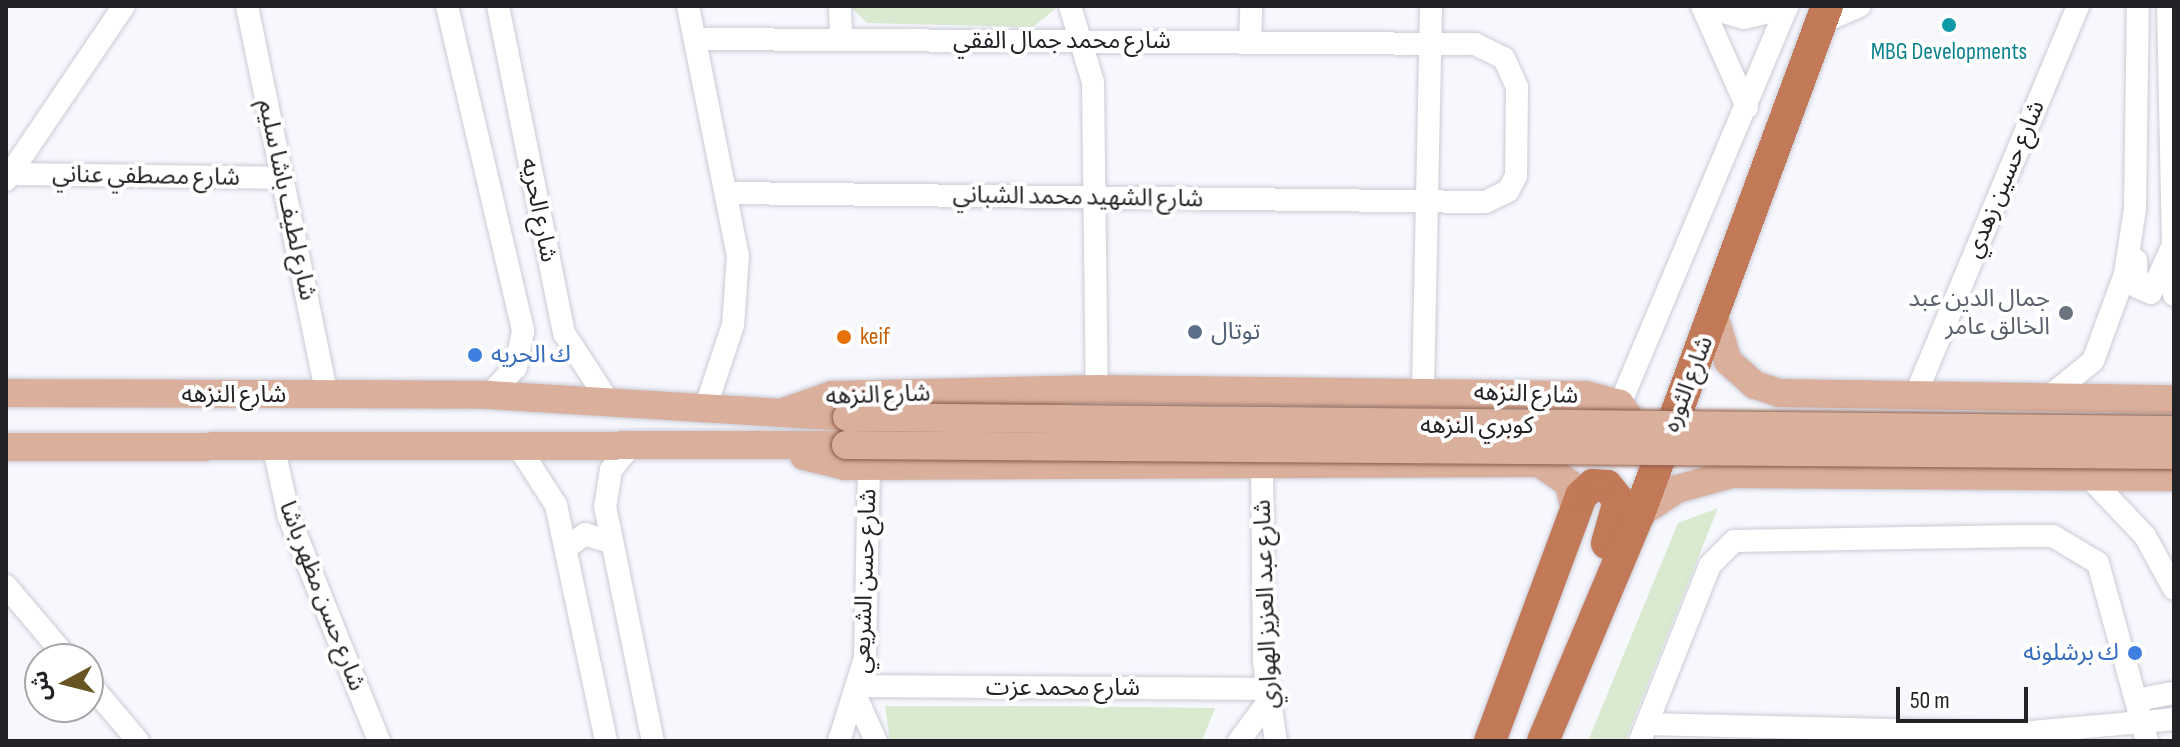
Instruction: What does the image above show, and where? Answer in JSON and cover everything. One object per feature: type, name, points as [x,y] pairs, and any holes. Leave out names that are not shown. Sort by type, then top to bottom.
[{"type":"highway","name":"شارع الثوره","points":[[1543,741],[1639,514],[1824,14]]},
{"type":"highway","points":[[1490,741],[1575,512],[1593,485],[1618,496],[1589,592],[1592,626]]},
{"type":"main road","points":[[1714,315],[1728,361],[1755,385],[1779,393],[2044,400],[2174,399]]},
{"type":"main road","name":"شارع النزهه","points":[[6,393],[489,395],[781,413],[832,395],[1097,389],[1430,390],[1586,395],[1620,404]]},
{"type":"main road","points":[[1430,390],[1456,410],[1460,429],[1454,448],[1434,465]]},
{"type":"main road","points":[[1878,476],[1869,428],[1883,395]]},
{"type":"main road","points":[[1620,404],[1644,435],[1651,480]]},
{"type":"main road","name":"كوبري النزهه","points":[[781,413],[1033,423],[2174,430]]},
{"type":"main road","points":[[6,447],[628,449],[786,446],[824,463],[869,466],[1546,465],[1569,483],[1575,512]]},
{"type":"main road","name":"كوبري النزهه","points":[[786,446],[2174,455]]},
{"type":"main road","points":[[1639,514],[1677,489],[1721,476],[2174,477]]},
{"type":"street","points":[[8,177],[124,6]]},
{"type":"street","name":"شارع لطيف باشا سليم","points":[[247,6],[327,395]]},
{"type":"street","name":"شارع الحريه","points":[[447,6],[519,310],[520,360],[489,395]]},
{"type":"street","name":"شارع الحريه","points":[[498,6],[558,304],[573,356],[608,401]]},
{"type":"street","points":[[688,6],[728,193],[738,290],[706,406]]},
{"type":"street","points":[[840,6],[841,40]]},
{"type":"street","points":[[1070,6],[1085,41],[1093,82],[1097,389]]},
{"type":"street","points":[[1250,43],[1251,6]]},
{"type":"street","points":[[1430,390],[1427,201],[1431,6]]},
{"type":"street","points":[[1702,6],[1744,18],[1787,7]]},
{"type":"street","points":[[1702,6],[1747,107]]},
{"type":"street","name":"شارع الثوره","points":[[1824,14],[1860,6]]},
{"type":"street","name":"شارع حسين زهدي","points":[[1915,396],[2078,6]]},
{"type":"street","points":[[2138,6],[2130,244],[2137,287],[2147,294],[2173,245]]},
{"type":"street","points":[[2168,6],[2174,295]]},
{"type":"street","points":[[1620,404],[1787,7]]},
{"type":"street","name":"شارع محمد جمال الفقي","points":[[695,39],[1430,44]]},
{"type":"street","name":"شارع الشهيد محمد الشباني","points":[[728,193],[1493,200],[1508,191],[1517,167],[1511,66],[1486,46],[1430,44]]},
{"type":"street","name":"شارع مصطفي عناني","points":[[8,177],[283,178]]},
{"type":"street","points":[[2044,400],[2074,380],[2107,338],[2130,244]]},
{"type":"street","points":[[519,310],[543,320],[558,304]]},
{"type":"street","name":"شارع حسن مظهر باشا","points":[[274,449],[289,517],[379,741]]},
{"type":"street","points":[[520,449],[549,487],[566,548],[606,741]]},
{"type":"street","points":[[628,449],[605,488],[653,741]]},
{"type":"street","name":"شارع حسن الشريعي","points":[[839,741],[858,693],[869,466]]},
{"type":"street","name":"شارع عبد العزيز الهواري","points":[[1262,467],[1267,696],[1276,741]]},
{"type":"street","points":[[2089,477],[2169,560],[2174,589]]},
{"type":"street","points":[[566,548],[585,534],[613,543]]},
{"type":"street","points":[[2145,733],[2107,584],[2080,546],[2053,536],[1759,537],[1734,541],[1716,555],[1644,732],[2019,737],[2145,733],[2174,719]]},
{"type":"street","points":[[6,586],[54,643]]},
{"type":"street","points":[[858,693],[876,741]]},
{"type":"street","name":"شارع محمد عزت","points":[[858,693],[1267,696]]},
{"type":"street","points":[[2137,700],[2174,693]]},
{"type":"street","points":[[1239,741],[1267,696]]},
{"type":"street","points":[[104,701],[138,741]]},
{"type":"green space","points":[[850,6],[1055,6],[1055,9],[1033,27],[867,23]]},
{"type":"green space","points":[[1718,508],[1625,741],[1588,741],[1678,523]]},
{"type":"green space","points":[[885,706],[1215,708],[1202,741],[890,741]]},
{"type":"place","name":"MBG Developments","points":[[1949,25]]},
{"type":"place","name":"جمال الدين عبد الخالق عامر","points":[[2066,313]]},
{"type":"place","name":"توتال","points":[[1195,332]]},
{"type":"place","name":"keif","points":[[844,337]]},
{"type":"place","name":"ك الحريه","points":[[475,355]]},
{"type":"place","name":"ك برشلونه","points":[[2135,653]]}]
